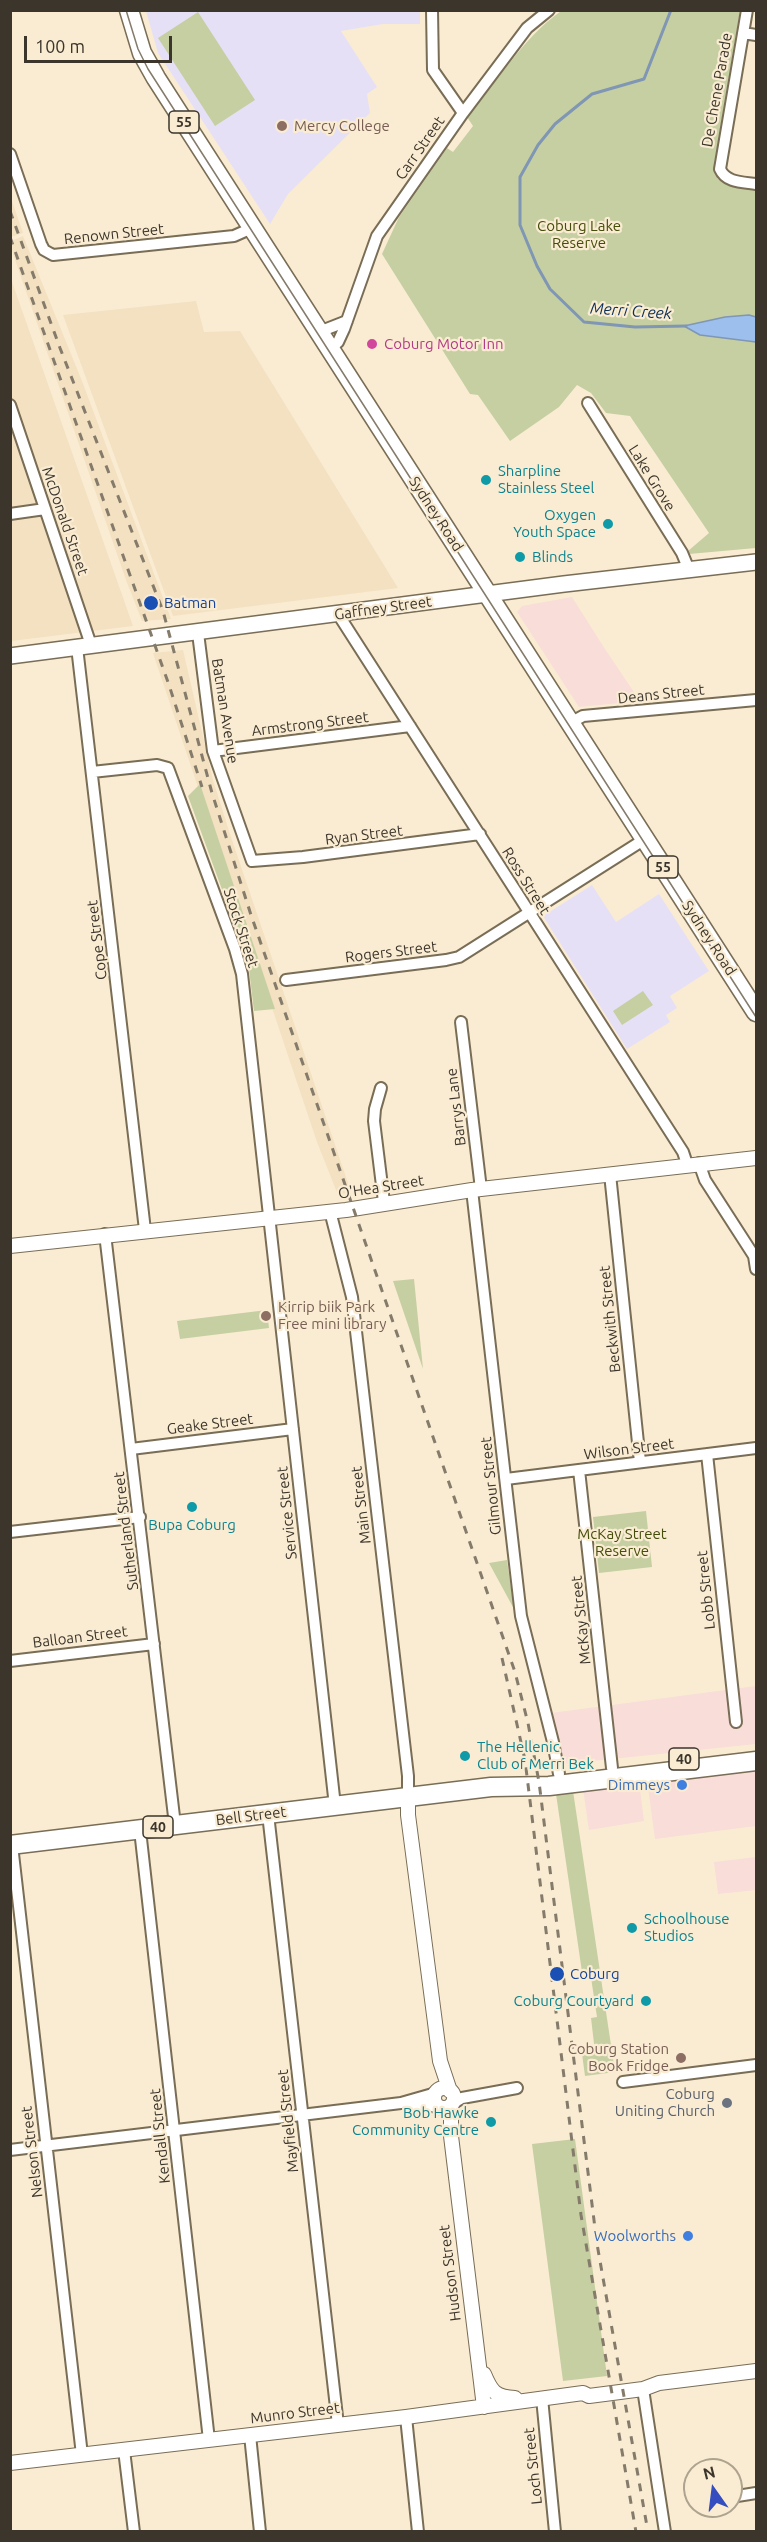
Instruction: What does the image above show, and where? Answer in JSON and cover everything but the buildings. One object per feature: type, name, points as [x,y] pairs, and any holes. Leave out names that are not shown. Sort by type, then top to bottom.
[{"type":"highway","name":"Sydney Road","points":[[129,10],[137,41],[147,64],[756,1012]]},
{"type":"highway","name":"Bell Street","points":[[491,1787],[516,1779],[756,1750]]},
{"type":"highway","name":"Bell Street","points":[[11,1845],[491,1787],[549,1786],[756,1761]]},
{"type":"main road","name":"Gaffney Street","points":[[10,656],[756,562]]},
{"type":"street","points":[[432,10],[433,70],[463,113]]},
{"type":"street","name":"Carr Street","points":[[330,349],[341,337],[377,236],[463,113],[527,28],[549,10]]},
{"type":"street","name":"De Chene Parade","points":[[747,10],[720,169],[723,176],[730,180],[756,184]]},
{"type":"street","points":[[743,33],[756,35]]},
{"type":"street","name":"Renown Street","points":[[10,154],[41,244],[44,250],[53,255],[234,236],[252,228]]},
{"type":"street","points":[[319,332],[347,321]]},
{"type":"street","name":"Lake Grove","points":[[588,403],[682,553],[689,570]]},
{"type":"street","name":"McDonald Street","points":[[10,405],[45,509],[84,646]]},
{"type":"street","points":[[10,514],[45,509]]},
{"type":"street","name":"Ross Street","points":[[338,614],[480,834],[528,913],[754,1256],[756,1269]]},
{"type":"street","name":"Batman Avenue","points":[[198,633],[213,750],[252,861]]},
{"type":"street","name":"Cope Street","points":[[84,646],[92,772],[145,1230]]},
{"type":"street","name":"Deans Street","points":[[570,723],[583,716],[756,700]]},
{"type":"street","name":"Armstrong Street","points":[[213,750],[410,726]]},
{"type":"street","name":"Stock Street","points":[[92,772],[162,765],[171,773],[239,962],[269,1217]]},
{"type":"street","name":"Ryan Street","points":[[252,861],[303,857],[480,834]]},
{"type":"street","name":"Rogers Street","points":[[286,980],[453,959],[645,839]]},
{"type":"street","name":"Barrys Lane","points":[[461,1022],[477,1190]]},
{"type":"street","points":[[381,1088],[374,1121],[384,1202]]},
{"type":"street","name":"O'Hea Street","points":[[10,1246],[330,1211],[477,1190],[756,1158]]},
{"type":"street","name":"Beckwith Street","points":[[610,1174],[640,1462]]},
{"type":"street","name":"Gilmour Street","points":[[477,1190],[521,1616],[559,1774]]},
{"type":"street","name":"Main Street","points":[[330,1211],[352,1297],[408,1776],[408,1797]]},
{"type":"street","name":"Service Street","points":[[269,1217],[335,1806]]},
{"type":"street","name":"Sutherland Street","points":[[105,1234],[175,1825]]},
{"type":"street","name":"Geake Street","points":[[131,1449],[293,1429]]},
{"type":"street","name":"Wilson Street","points":[[506,1479],[756,1448]]},
{"type":"street","name":"Lobb Street","points":[[707,1454],[736,1722]]},
{"type":"street","name":"McKay Street","points":[[579,1470],[612,1768]]},
{"type":"street","points":[[10,1532],[140,1516]]},
{"type":"street","name":"Balloan Street","points":[[10,1661],[154,1644]]},
{"type":"street","name":"Hudson Street","points":[[408,1797],[408,1815],[484,2407]]},
{"type":"street","name":"Mayfield Street","points":[[268,1814],[338,2425]]},
{"type":"street","name":"Kendall Street","points":[[140,1830],[209,2440]]},
{"type":"street","name":"Nelson Street","points":[[11,1845],[82,2455]]},
{"type":"street","points":[[622,2082],[756,2066]]},
{"type":"street","points":[[10,2150],[445,2099],[517,2088]]},
{"type":"street","points":[[477,2359],[490,2388],[498,2396],[542,2398]]},
{"type":"street","name":"Munro Street","points":[[10,2463],[406,2417],[583,2393],[589,2396],[644,2389],[659,2383],[756,2371]]},
{"type":"street","name":"Munro Street","points":[[583,2393],[588,2388],[650,2380],[659,2383]]},
{"type":"street","points":[[644,2389],[665,2532]]},
{"type":"street","name":"Loch Street","points":[[542,2398],[555,2532]]},
{"type":"street","points":[[406,2417],[418,2532]]},
{"type":"street","points":[[250,2435],[260,2532]]},
{"type":"street","points":[[124,2450],[134,2532]]},
{"type":"shaded area","name":"Mercy College","points":[[146,11],[420,11],[420,24],[383,24],[341,31],[377,87],[367,94],[370,113],[288,194],[270,224],[158,53]]},
{"type":"shaded area","points":[[11,198],[23,233],[10,237]]},
{"type":"shaded area","points":[[23,236],[82,381],[171,619],[142,621],[126,580],[11,248],[11,241]]},
{"type":"shaded area","points":[[11,279],[133,626],[11,641]]},
{"type":"shaded area","points":[[196,301],[204,332],[240,331],[398,588],[173,616],[63,315]]},
{"type":"shaded area","points":[[572,597],[640,701],[579,707],[517,612],[522,606]]},
{"type":"shaded area","points":[[183,650],[213,780],[351,1192],[338,1195],[317,1142],[153,653]]},
{"type":"shaded area","points":[[592,885],[616,922],[659,894],[709,971],[670,996],[677,1008],[666,1015],[670,1022],[627,1049],[543,916]]},
{"type":"shaded area","points":[[756,1686],[756,1744],[564,1764],[551,1713]]},
{"type":"shaded area","points":[[756,1766],[756,1826],[655,1839],[647,1780]]},
{"type":"shaded area","points":[[639,1782],[644,1821],[589,1830],[583,1789]]},
{"type":"shaded area","points":[[756,1857],[756,1890],[718,1894],[714,1862]]},
{"type":"green space","name":"Coburg Lake Reserve","points":[[561,11],[740,11],[714,165],[718,179],[728,184],[756,190],[756,548],[689,554],[688,551],[709,533],[630,416],[606,413],[591,393],[577,385],[559,407],[510,441],[478,395],[470,394],[382,254],[399,217],[447,148],[453,152],[473,126],[467,117],[522,47]]},
{"type":"green space","points":[[198,12],[255,100],[215,126],[158,38]]},
{"type":"green space","points":[[200,784],[275,1009],[254,1011],[248,961],[188,796]]},
{"type":"green space","points":[[643,991],[653,1005],[622,1025],[613,1011]]},
{"type":"green space","points":[[414,1279],[423,1369],[393,1281]]},
{"type":"green space","points":[[267,1310],[269,1328],[180,1339],[177,1321]]},
{"type":"green space","name":"McKay Street Reserve","points":[[646,1511],[652,1567],[599,1573],[593,1517]]},
{"type":"green space","points":[[507,1560],[514,1609],[489,1563]]},
{"type":"green space","points":[[573,1791],[615,2072],[585,2076],[582,2054],[595,2052],[591,2018],[597,2017],[590,1971],[582,1972],[556,1794]]},
{"type":"green space","points":[[575,2139],[607,2376],[563,2381],[532,2144]]},
{"type":"water","points":[[749,315],[756,317],[756,342],[700,335],[684,326],[725,317]]},
{"type":"waterway","name":"Merri Creek","points":[[671,10],[644,79],[592,94],[555,124],[538,145],[520,177],[520,225],[537,266],[550,289],[584,322],[635,327],[686,326]]},
{"type":"tram line","points":[[126,10],[138,49],[148,69],[756,1017]]},
{"type":"railway","points":[[10,211],[60,348],[163,611],[212,793],[251,915],[515,1672],[528,1723],[539,1782],[597,2244],[648,2532]]},
{"type":"railway","points":[[10,237],[169,685],[202,787]]},
{"type":"railway","points":[[502,1658],[525,1760],[581,2215],[636,2532]]},
{"type":"place","name":"Mercy College","points":[[282,126]]},
{"type":"place","name":"Coburg Motor Inn","points":[[372,344]]},
{"type":"place","name":"Sharpline Stainless Steel","points":[[486,480]]},
{"type":"place","name":"Oxygen Youth Space","points":[[608,524]]},
{"type":"place","name":"Blinds","points":[[520,557]]},
{"type":"place","name":"Batman","points":[[151,603]]},
{"type":"place","name":"Kirrip biik Park Free mini library","points":[[266,1316]]},
{"type":"place","name":"Bupa Coburg","points":[[192,1507]]},
{"type":"place","name":"The Hellenic Club of Merri Bek","points":[[465,1756]]},
{"type":"place","name":"Dimmeys","points":[[682,1785]]},
{"type":"place","name":"Schoolhouse Studios","points":[[632,1928]]},
{"type":"place","name":"Coburg","points":[[557,1974]]},
{"type":"place","name":"Coburg Courtyard","points":[[646,2001]]},
{"type":"place","name":"Coburg Station Book Fridge","points":[[681,2058]]},
{"type":"place","name":"Coburg Uniting Church","points":[[727,2103]]},
{"type":"place","name":"Bob Hawke Community Centre","points":[[491,2122]]},
{"type":"place","name":"Woolworths","points":[[688,2236]]}]
